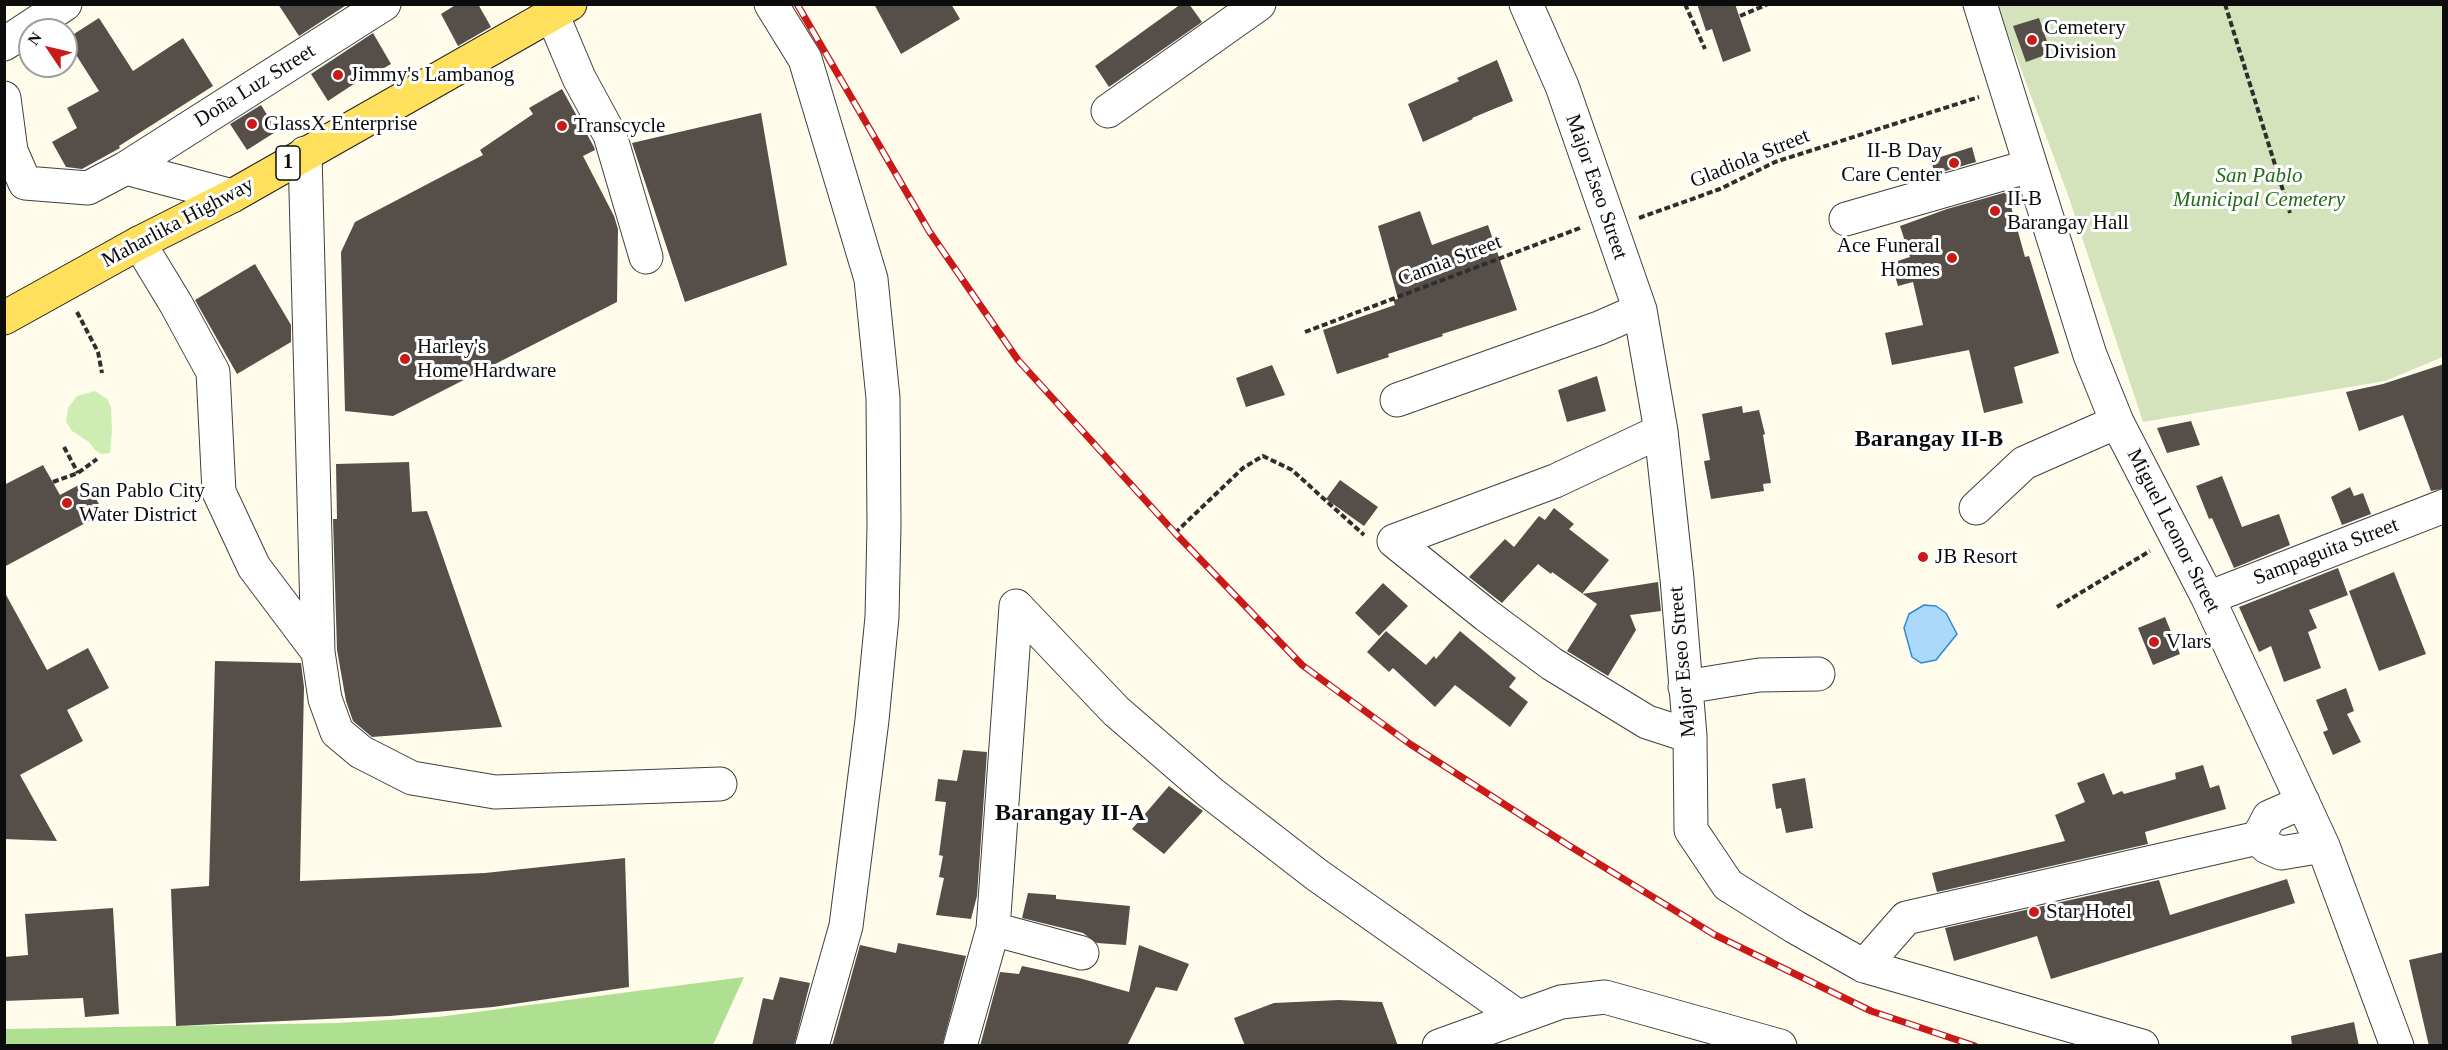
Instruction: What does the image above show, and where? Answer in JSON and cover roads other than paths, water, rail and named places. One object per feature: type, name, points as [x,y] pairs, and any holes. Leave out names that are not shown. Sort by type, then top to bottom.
[{"type":"main road","name":"Maharlika Highway","points":[[4,318],[139,243],[232,195],[561,9]]},
{"type":"street","points":[[4,44],[65,4]]},
{"type":"street","name":"Doña Luz Street","points":[[4,98],[11,151],[25,183],[88,188],[126,168],[384,4]]},
{"type":"street","points":[[771,4],[805,59],[871,279],[883,398],[882,617],[872,720],[846,926],[812,1046]]},
{"type":"street","points":[[1108,111],[1259,4]]},
{"type":"street","name":"Major Eseo Street","points":[[1526,4],[1562,86],[1608,224],[1640,310],[1661,431],[1690,736],[1691,830],[1728,885],[1795,927],[1864,966],[2142,1046]]},
{"type":"street","name":"Miguel Leonor Street","points":[[1980,4],[2090,355],[2117,422],[2208,598],[2323,846],[2397,1046]]},
{"type":"street","points":[[561,9],[579,78],[610,135],[646,257]]},
{"type":"street","points":[[305,153],[318,652],[325,699],[338,732],[361,752],[412,778],[495,792],[720,784]]},
{"type":"street","points":[[1846,219],[2030,166]]},
{"type":"street","points":[[126,168],[232,195]]},
{"type":"street","points":[[139,243],[213,372],[219,492],[254,567],[318,652]]},
{"type":"street","points":[[1397,400],[1599,328],[1640,310]]},
{"type":"street","points":[[1976,507],[2024,463],[2117,422]]},
{"type":"street","points":[[1661,431],[1555,481],[1394,541],[1486,615],[1552,664],[1647,722],[1690,736]]},
{"type":"street","name":"Sampaguita Street","points":[[2208,598],[2444,506]]},
{"type":"street","points":[[960,1046],[993,930],[1016,606],[1116,711],[1211,794],[1317,875],[1517,1016]]},
{"type":"street","points":[[1685,687],[1759,675],[1818,674]]},
{"type":"street","points":[[1864,966],[1906,918],[2258,837],[2269,818],[2303,802]]},
{"type":"street","points":[[2258,837],[2266,847],[2281,853],[2323,846]]},
{"type":"street","points":[[993,930],[1082,952]]},
{"type":"street","points":[[1439,1046],[1561,1002],[1605,997],[1780,1046]]},
{"type":"water","points":[[1924,605],[1936,606],[1946,613],[1957,634],[1936,660],[1921,663],[1912,657],[1904,628],[1909,614]]},
{"type":"railway","points":[[797,4],[929,231],[1018,360],[1175,533],[1302,665],[1410,744],[1715,935],[1871,1011],[1975,1046]]},
{"type":"place","name":"Cemetery Division","points":[[2032,40]]},
{"type":"place","name":"Jimmy's Lambanog","points":[[338,75]]},
{"type":"place","name":"GlassX Enterprise","points":[[252,124]]},
{"type":"place","name":"Transcycle","points":[[562,126]]},
{"type":"place","name":"II-B Day Care Center","points":[[1954,163]]},
{"type":"place","name":"II-B Barangay Hall","points":[[1995,211]]},
{"type":"place","name":"Ace Funeral Homes","points":[[1952,258]]},
{"type":"place","name":"Harley's Home Hardware","points":[[405,359]]},
{"type":"place","name":"San Pablo City Water District","points":[[67,503]]},
{"type":"place","name":"JB Resort","points":[[1923,557]]},
{"type":"place","name":"Vlars","points":[[2154,642]]},
{"type":"place","name":"Star Hotel","points":[[2034,912]]},
{"type":"district","name":"Barangay II-B","points":[[1929,440]]},
{"type":"district","name":"Barangay II-A","points":[[1070,814]]},
{"type":"park label","name":"San Pablo Municipal Cemetery","points":[[2259,188]]}]
